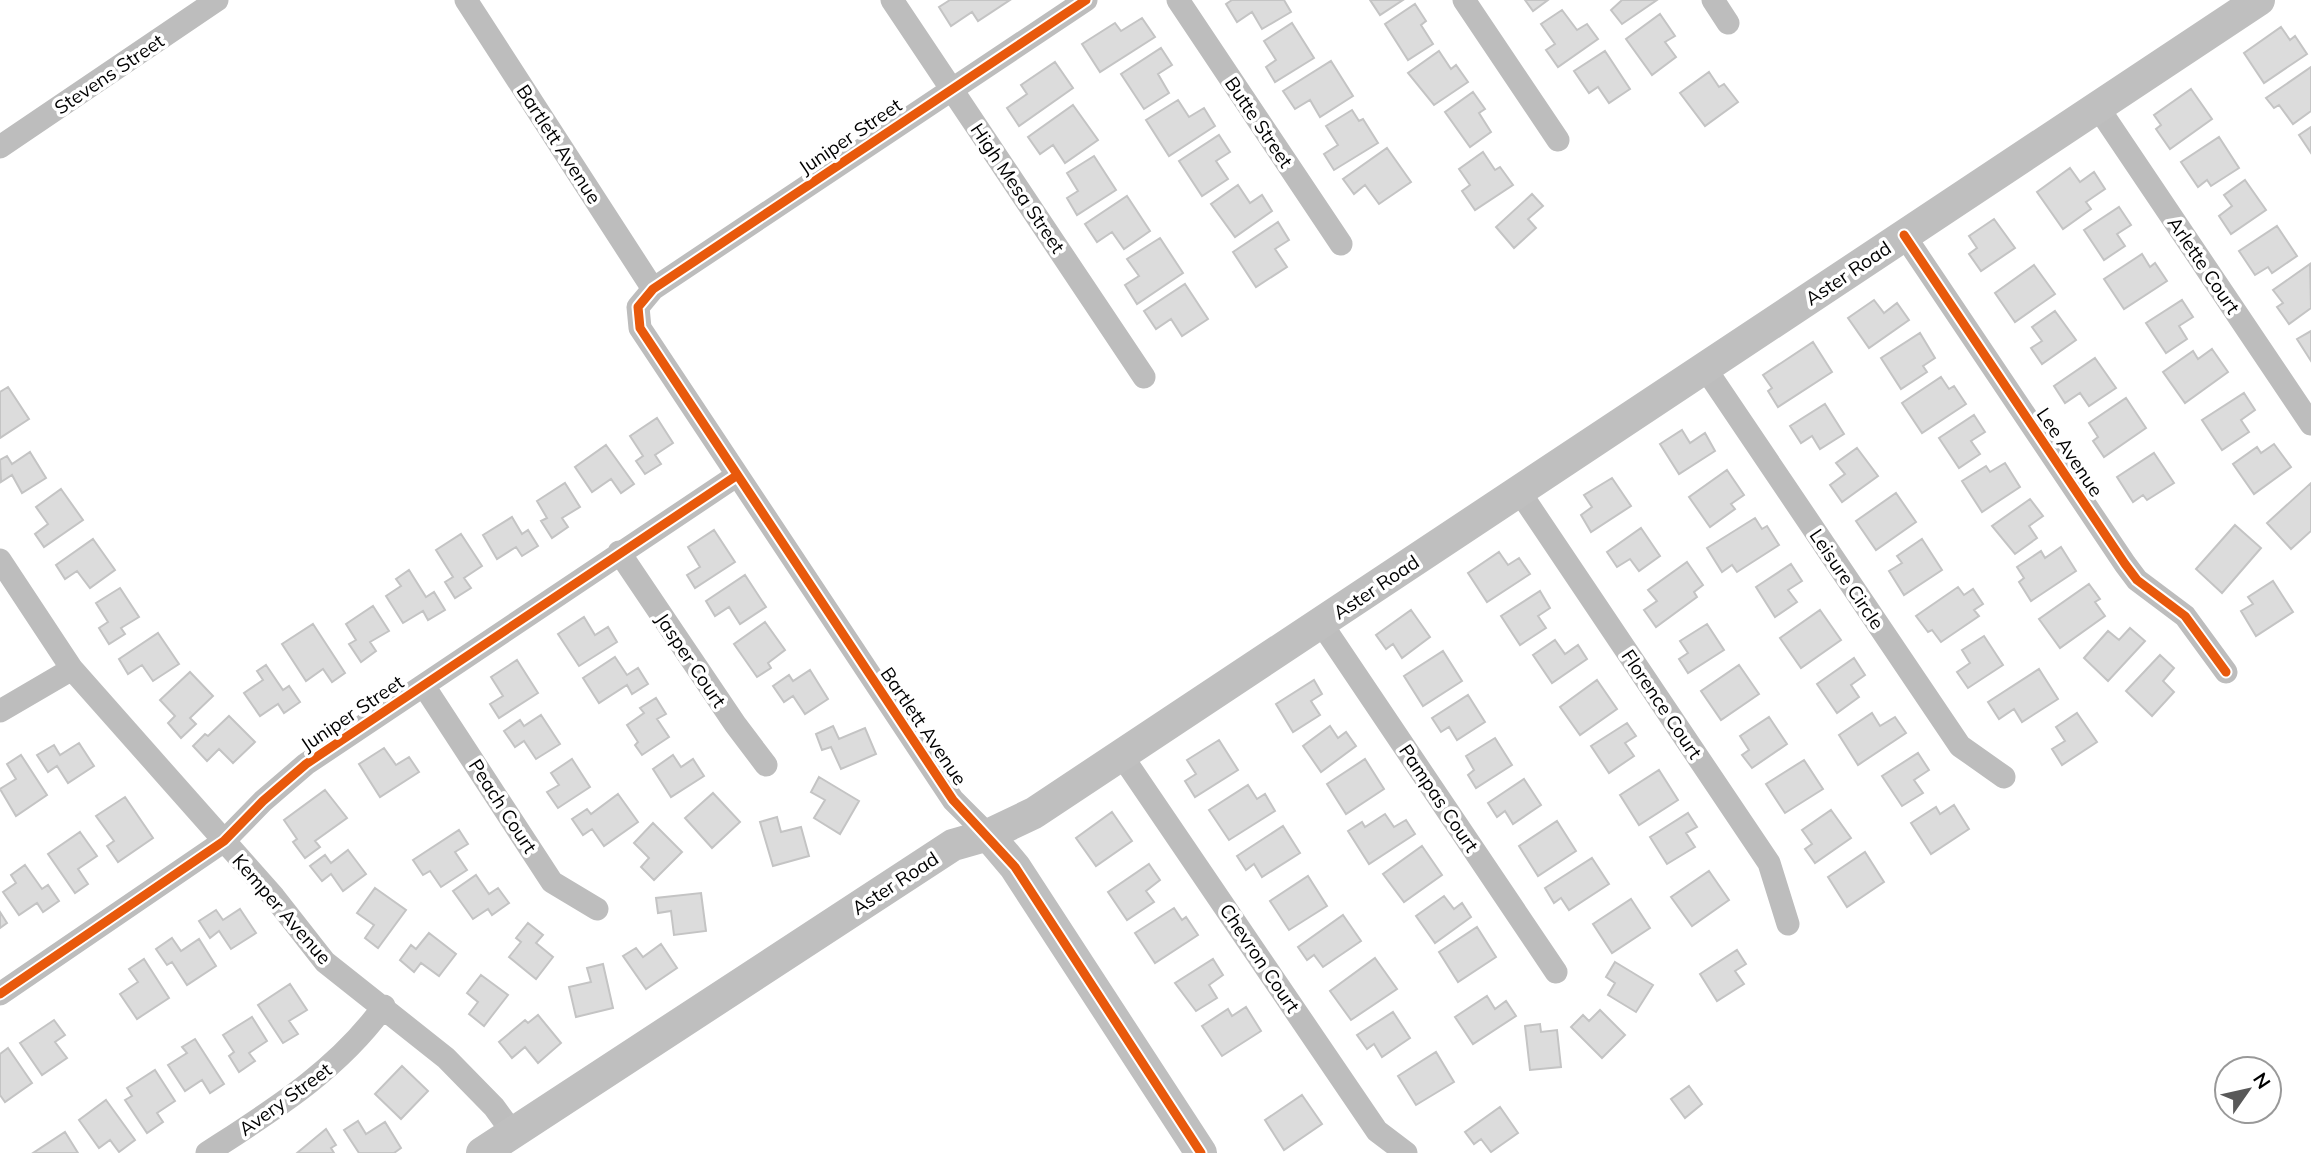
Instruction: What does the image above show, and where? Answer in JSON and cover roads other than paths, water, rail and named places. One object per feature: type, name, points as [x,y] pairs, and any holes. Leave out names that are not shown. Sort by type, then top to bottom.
[{"type":"main road","name":"Aster Road","points":[[482,1153],[953,845],[988,835],[1034,813],[1122,756],[2259,0]]},
{"type":"main road","name":"Bartlett Avenue","points":[[988,835],[1015,867],[1201,1153]]},
{"type":"street","name":"Stevens Street","points":[[0,147],[218,0]]},
{"type":"street","name":"Bartlett Avenue","points":[[466,0],[645,298],[640,328],[953,800],[988,835]]},
{"type":"street","name":"High Mesa Street","points":[[892,0],[1144,377]]},
{"type":"street","name":"Juniper Street","points":[[645,298],[1086,0]]},
{"type":"street","name":"Butte Street","points":[[1178,0],[1341,244]]},
{"type":"street","points":[[1464,0],[1558,141]]},
{"type":"street","points":[[1713,0],[1728,23]]},
{"type":"street","name":"Arlette Court","points":[[2097,106],[2311,424]]},
{"type":"street","name":"Lee Avenue","points":[[1904,235],[2125,564],[2137,580],[2185,616],[2226,671]]},
{"type":"street","name":"Leisure Circle","points":[[1705,368],[1960,746],[2004,776]]},
{"type":"street","name":"Juniper Street","points":[[0,995],[224,841],[263,801],[306,765],[619,552],[736,476]]},
{"type":"street","name":"Florence Court","points":[[1519,491],[1769,863],[1788,924]]},
{"type":"street","name":"Jasper Court","points":[[619,552],[735,724],[766,765]]},
{"type":"street","name":"Kemper Avenue","points":[[0,560],[72,669],[274,897],[325,962],[384,1006],[464,1075],[494,1107],[513,1133]]},
{"type":"street","name":"Pampas Court","points":[[1321,623],[1556,972]]},
{"type":"street","points":[[0,711],[72,669]]},
{"type":"street","name":"Peach Court","points":[[425,685],[552,881],[597,909]]},
{"type":"street","name":"Chevron Court","points":[[1122,756],[1377,1131],[1406,1153]]},
{"type":"street","name":"Avery Street","points":[[207,1153],[306,1087],[341,1058],[384,1006]]}]
